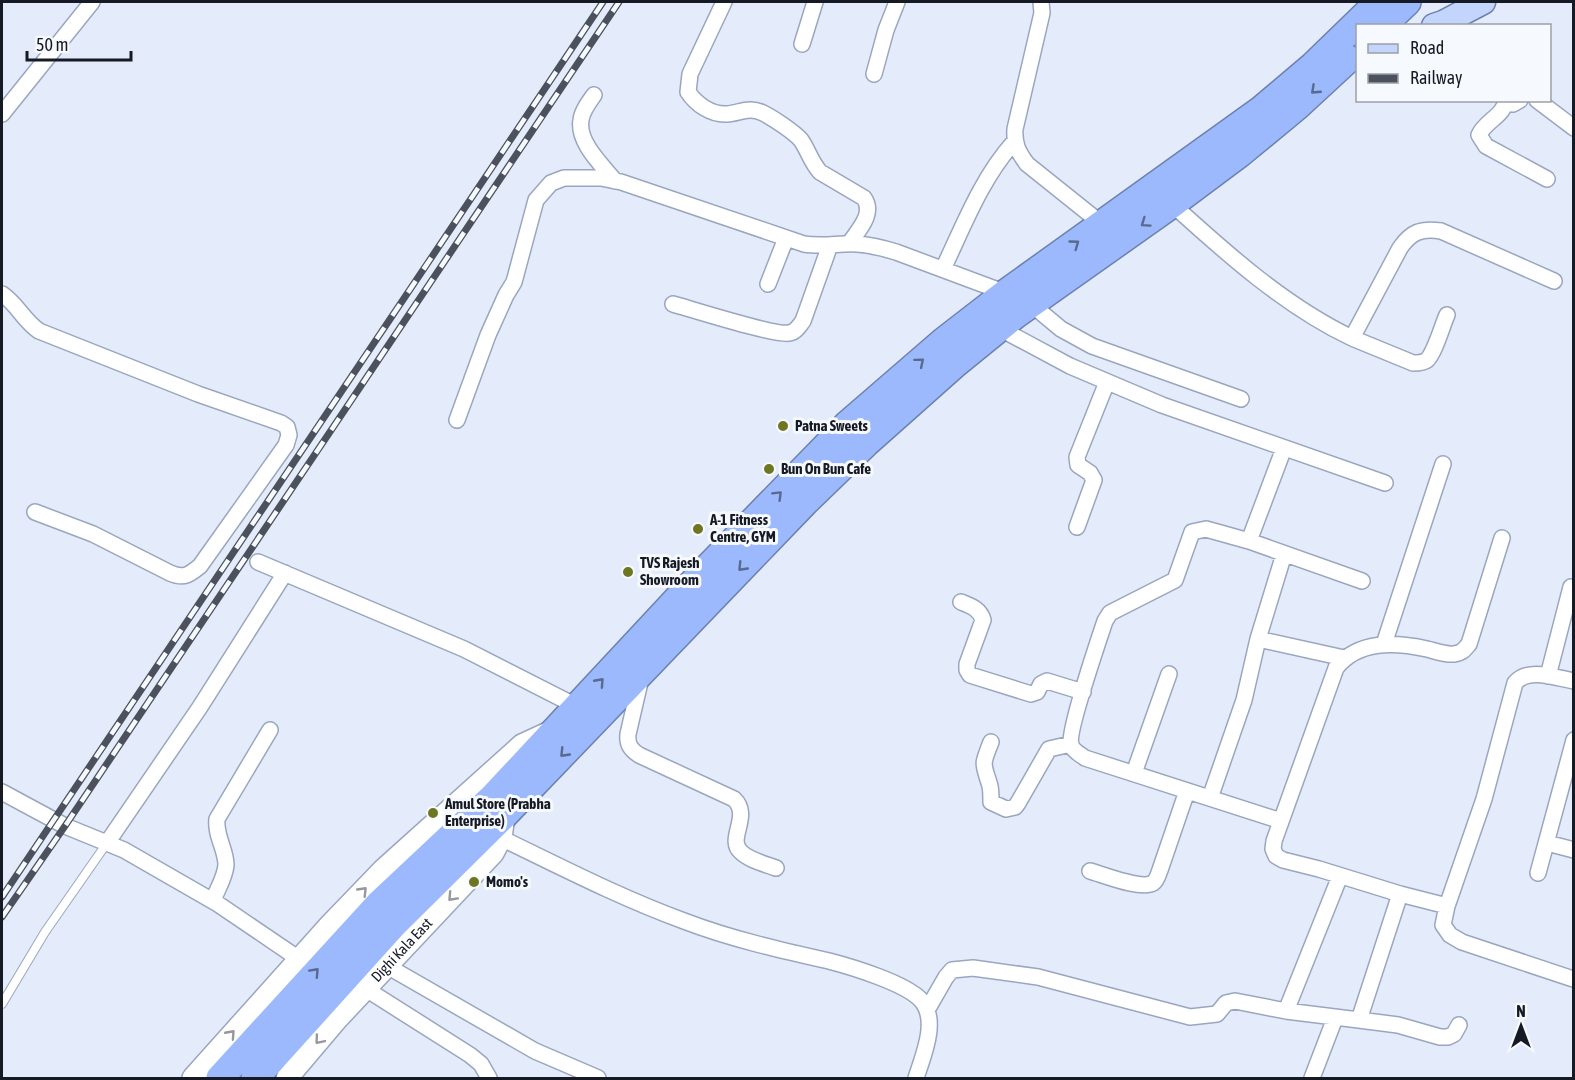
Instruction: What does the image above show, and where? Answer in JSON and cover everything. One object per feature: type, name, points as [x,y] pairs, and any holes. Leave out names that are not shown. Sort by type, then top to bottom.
[{"type":"highway","points":[[1356,24],[1379,2]]},
{"type":"highway","points":[[1384,24],[1407,2]]},
{"type":"highway","points":[[220,1078],[307,981],[386,915],[502,827],[642,672],[805,502],[890,422],[999,328],[1018,298],[1102,224],[1261,110],[1313,66],[1356,24]]},
{"type":"highway","points":[[255,1078],[386,915],[686,590],[848,424],[944,341],[1172,204],[1239,154],[1296,107],[1356,52]]},
{"type":"main road","points":[[1442,19],[1478,4]]},
{"type":"street","points":[[2,114],[92,2]]},
{"type":"street","points":[[724,2],[690,74],[688,92],[693,100],[718,113],[755,110],[765,114],[800,139],[814,166],[820,172],[864,198],[869,205],[869,212],[849,244]]},
{"type":"street","points":[[802,44],[814,2]]},
{"type":"street","points":[[874,74],[886,30],[897,2]]},
{"type":"street","points":[[1041,2],[1042,13],[1014,142],[1018,153],[1027,164],[1102,224]]},
{"type":"street","points":[[594,95],[581,117],[581,131],[588,146],[615,181]]},
{"type":"street","points":[[1509,102],[1482,128],[1479,135],[1481,140],[1486,146],[1547,179]]},
{"type":"street","points":[[1540,102],[1574,128]]},
{"type":"street","points":[[943,269],[988,175],[998,159],[1014,142]]},
{"type":"street","points":[[456,420],[489,334],[514,282],[536,200],[551,183],[564,178],[601,178],[615,181],[804,244],[849,244],[879,247],[896,252],[1018,298],[1061,329],[1092,346],[1241,399]]},
{"type":"street","points":[[1172,204],[1219,246],[1295,305],[1352,338],[1413,363],[1427,360],[1446,315]]},
{"type":"street","points":[[1352,338],[1400,248],[1416,231],[1427,229],[1440,231],[1554,281]]},
{"type":"street","points":[[768,284],[786,238]]},
{"type":"street","points":[[673,304],[768,330],[789,333],[797,329],[802,321],[830,245]]},
{"type":"street","points":[[2,294],[18,306],[29,324],[39,331],[198,394],[281,423],[287,427],[289,435],[286,445],[200,566],[190,575],[180,577],[170,573],[93,534],[35,512]]},
{"type":"street","points":[[999,328],[1046,354],[1162,405],[1385,483]]},
{"type":"street","points":[[1077,528],[1094,480],[1090,473],[1078,465],[1077,457],[1107,381]]},
{"type":"street","points":[[1249,541],[1284,448]]},
{"type":"street","points":[[1384,644],[1443,464]]},
{"type":"street","points":[[1281,821],[1085,758],[1075,751],[1071,744],[1072,730],[1105,621],[1110,613],[1175,579],[1192,532],[1197,529],[1206,529],[1249,541],[1362,581]]},
{"type":"street","points":[[1446,906],[1282,860],[1276,856],[1273,849],[1274,840],[1336,668],[1344,658],[1361,650],[1384,644],[1402,644],[1452,655],[1462,652],[1469,644],[1502,538]]},
{"type":"street","points":[[1210,798],[1244,700],[1258,639],[1284,554]]},
{"type":"street","points":[[258,562],[464,649],[578,707]]},
{"type":"street","points":[[107,843],[200,707],[285,573]]},
{"type":"street","points":[[1548,676],[1571,587]]},
{"type":"street","points":[[961,602],[978,610],[982,620],[967,664],[970,675],[1031,694],[1037,692],[1041,684],[1047,681],[1083,692]]},
{"type":"street","points":[[1258,639],[1344,658]]},
{"type":"street","points":[[642,672],[628,734],[628,742],[632,750],[734,799],[742,811],[736,838],[737,847],[742,853],[776,868]]},
{"type":"street","points":[[1134,773],[1169,674]]},
{"type":"street","points":[[1573,979],[1462,942],[1450,935],[1443,925],[1446,906],[1484,799],[1515,683],[1519,677],[1525,675],[1548,676],[1574,681]]},
{"type":"street","points":[[213,901],[226,864],[217,836],[217,819],[270,730]]},
{"type":"street","points":[[193,1078],[299,958],[383,870],[522,744],[556,730]]},
{"type":"street","points":[[1538,873],[1574,740]]},
{"type":"street","points":[[992,742],[984,759],[984,773],[990,787],[991,802],[1006,809],[1015,807],[1018,803],[1049,749],[1071,744]]},
{"type":"street","points":[[1090,872],[1135,884],[1152,884],[1160,870],[1187,790]]},
{"type":"street","points":[[2,792],[65,826],[124,850],[213,901],[299,958]]},
{"type":"street","points":[[502,827],[633,901],[685,922],[734,938],[849,966],[905,989],[920,999],[927,1010],[929,1022],[927,1043],[916,1078]]},
{"type":"street","name":"Dighi Kala East","points":[[287,1078],[366,988],[493,853],[502,827]]},
{"type":"street","points":[[1547,843],[1574,850]]},
{"type":"street","points":[[1286,1011],[1340,876]]},
{"type":"street","points":[[1359,1020],[1400,894]]},
{"type":"street","points":[[387,966],[535,1051],[598,1078]]},
{"type":"street","points":[[927,1010],[952,970],[973,968],[1055,980],[1190,1017],[1217,1014],[1230,1001],[1286,1011],[1398,1025],[1440,1037],[1454,1034],[1459,1025]]},
{"type":"street","points":[[366,988],[470,1055],[481,1064],[489,1078]]},
{"type":"street","points":[[1312,1078],[1335,1018]]},
{"type":"lane","points":[[2,1004],[45,932],[107,843]]},
{"type":"railway","points":[[2,897],[603,2]]},
{"type":"railway","points":[[2,917],[619,2]]},
{"type":"place","name":"Patna Sweets","points":[[783,426]]},
{"type":"place","name":"Bun On Bun Cafe","points":[[769,469]]},
{"type":"place","name":"A-1 Fitness Centre, GYM","points":[[698,529]]},
{"type":"place","name":"TVS Rajesh Showroom","points":[[628,572]]},
{"type":"place","name":"Amul Store (Prabha Enterprise)","points":[[433,813]]},
{"type":"place","name":"Momo's","points":[[474,882]]}]
